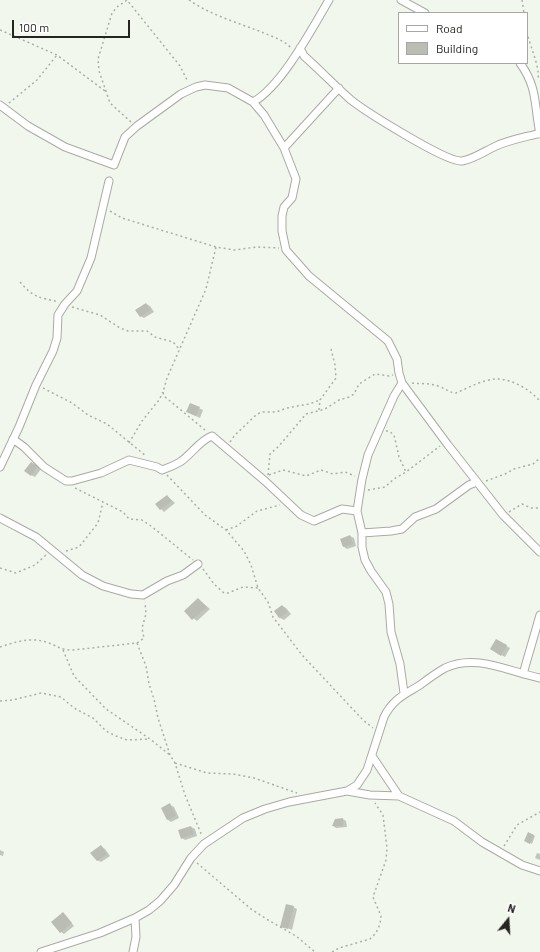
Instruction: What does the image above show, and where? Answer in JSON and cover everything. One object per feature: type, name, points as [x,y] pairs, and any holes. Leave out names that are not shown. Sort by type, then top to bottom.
[{"type":"street","points":[[253,102],[261,98],[276,83],[298,51],[329,0]]},
{"type":"street","points":[[401,0],[423,12]]},
{"type":"street","points":[[298,51],[351,100],[392,128],[441,154],[462,161],[496,146],[540,133],[531,81],[521,64]]},
{"type":"street","points":[[1,106],[28,126],[65,147],[114,165],[125,137],[137,126],[181,94],[196,86],[205,85],[228,88],[253,102],[264,115],[284,148],[296,179],[292,198],[284,207],[282,216],[282,231],[286,250],[309,276],[388,341],[397,359],[398,373],[402,383],[503,515],[540,552]]},
{"type":"street","points":[[284,148],[339,88]]},
{"type":"street","points":[[0,467],[20,427],[36,385],[53,351],[57,338],[58,316],[65,304],[77,291],[91,258],[109,180]]},
{"type":"street","points":[[402,383],[394,396],[368,455],[362,479],[358,511],[365,560],[386,592],[389,604],[391,632],[400,664],[404,693]]},
{"type":"street","points":[[13,439],[24,447],[44,467],[66,481],[72,481],[101,473],[129,460],[160,468],[180,462],[196,449],[205,438],[212,436],[301,515],[314,521],[342,509],[358,511]]},
{"type":"street","points":[[362,533],[402,529],[415,517],[436,509],[469,485],[478,483]]},
{"type":"street","points":[[0,518],[36,537],[82,575],[103,586],[131,594],[143,595],[167,580],[183,575],[198,564]]},
{"type":"street","points":[[523,674],[540,615]]},
{"type":"street","points":[[41,952],[100,933],[149,910],[174,886],[191,858],[204,844],[243,818],[265,809],[289,802],[347,791],[357,785],[362,780],[367,770],[387,709],[404,693],[420,685],[434,674],[447,667],[469,662],[493,666],[540,678]]},
{"type":"street","points":[[372,756],[399,796]]},
{"type":"street","points":[[347,791],[370,795],[399,796],[454,821],[482,842],[522,865],[540,871]]},
{"type":"street","points":[[133,952],[136,937],[134,918]]},
{"type":"path","points":[[137,126],[110,103],[99,71],[98,59],[112,13],[126,0],[180,66],[192,89]]},
{"type":"path","points":[[188,0],[209,11],[274,37],[298,51]]},
{"type":"path","points":[[522,0],[524,12]]},
{"type":"path","points":[[0,30],[57,55],[106,91]]},
{"type":"path","points":[[528,37],[539,74],[538,81]]},
{"type":"path","points":[[1,106],[10,102],[36,80],[57,55]]},
{"type":"path","points":[[104,201],[112,213],[122,218],[216,248],[234,250],[257,247],[276,247],[286,250]]},
{"type":"path","points":[[129,443],[142,421],[159,400],[163,392],[167,378],[206,289],[216,248]]},
{"type":"path","points":[[20,282],[30,293],[37,297],[59,302],[79,310],[100,315],[120,328],[128,331],[147,331],[155,337],[173,342],[180,350]]},
{"type":"path","points":[[319,410],[320,400],[336,378],[335,365],[331,349]]},
{"type":"path","points":[[362,479],[345,472],[333,474],[321,470],[306,476],[283,470],[268,476],[270,454],[279,446],[306,414],[325,409],[339,400],[349,397],[354,394],[359,384],[375,374],[389,376],[398,373]]},
{"type":"path","points":[[402,383],[440,386],[453,393],[456,393],[489,381],[497,379],[508,380],[535,395],[540,401]]},
{"type":"path","points":[[36,385],[72,404],[88,415],[107,424],[160,468],[205,515],[226,530],[251,565],[258,588],[268,602],[273,617],[302,655],[363,720],[379,733]]},
{"type":"path","points":[[163,392],[164,396],[212,436]]},
{"type":"path","points":[[226,447],[235,435],[257,414],[263,412],[276,412],[320,400]]},
{"type":"path","points":[[379,432],[389,431],[394,435],[399,457],[406,472]]},
{"type":"path","points":[[360,491],[385,487],[394,478],[406,472],[442,445],[448,445]]},
{"type":"path","points":[[478,483],[506,474],[514,469],[533,464],[540,458]]},
{"type":"path","points":[[66,481],[76,489],[123,512],[129,518],[142,520],[205,570],[214,584],[224,593],[228,593],[243,586],[258,588]]},
{"type":"path","points":[[0,568],[16,573],[35,565],[54,552],[79,547],[98,523],[103,502]]},
{"type":"path","points":[[226,530],[237,526],[257,510],[289,503]]},
{"type":"path","points":[[503,515],[522,504],[531,508],[540,508]]},
{"type":"path","points":[[0,647],[20,641],[35,640],[46,642],[63,650],[137,643],[144,638],[142,628],[146,614],[143,595]]},
{"type":"path","points":[[137,643],[146,666],[148,684],[154,699],[158,718],[170,755],[175,763],[185,795],[204,844]]},
{"type":"path","points":[[63,650],[74,676],[106,709],[150,739],[170,755]]},
{"type":"path","points":[[0,701],[13,700],[41,693],[61,697],[74,708],[94,718],[106,730],[116,736],[127,740],[150,739]]},
{"type":"path","points":[[175,763],[207,773],[233,774],[254,778],[295,792],[308,799]]},
{"type":"path","points":[[332,952],[339,948],[370,939],[376,933],[380,924],[381,916],[373,897],[386,860],[387,848],[382,815],[370,795]]},
{"type":"path","points":[[500,852],[517,825],[540,812]]},
{"type":"path","points":[[191,858],[251,909],[296,936],[315,952]]},
{"type":"building","points":[[146,303],[151,310],[140,317],[135,310]]},
{"type":"building","points":[[190,403],[200,407],[196,416],[186,412]]},
{"type":"building","points":[[31,462],[38,466],[31,476],[24,471]]},
{"type":"building","points":[[167,495],[172,501],[160,510],[155,504]]},
{"type":"building","points":[[350,535],[353,544],[343,547],[340,539]]},
{"type":"building","points":[[198,598],[207,607],[192,620],[184,611]]},
{"type":"building","points":[[282,605],[288,612],[279,618],[274,611]]},
{"type":"building","points":[[496,639],[507,645],[501,656],[490,649]]},
{"type":"building","points":[[170,803],[176,816],[167,820],[161,808]]},
{"type":"building","points":[[343,818],[343,826],[332,826],[335,819]]},
{"type":"building","points":[[191,826],[194,834],[181,839],[178,830]]},
{"type":"building","points":[[528,832],[534,835],[530,844],[524,841]]},
{"type":"building","points":[[101,845],[107,854],[97,861],[90,853]]},
{"type":"building","points":[[286,904],[294,906],[288,929],[280,927]]},
{"type":"building","points":[[63,912],[72,923],[60,933],[51,922]]}]
